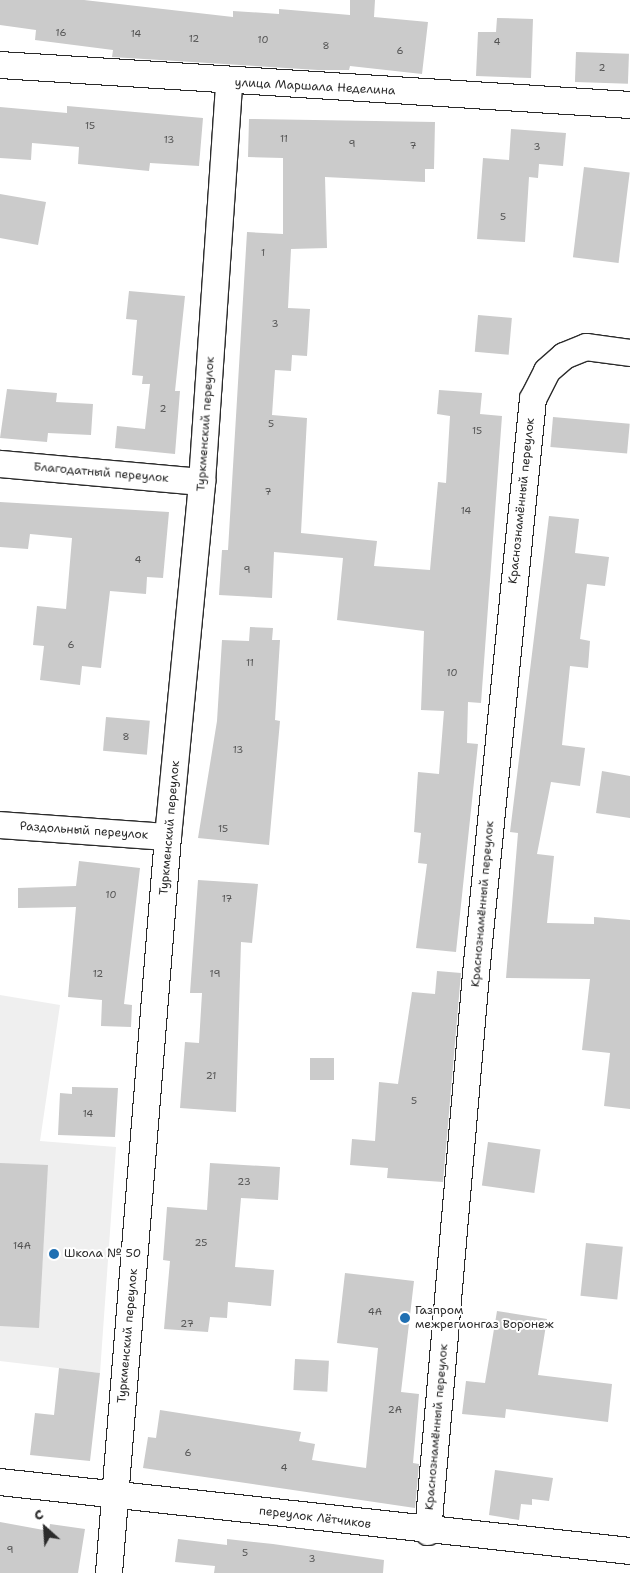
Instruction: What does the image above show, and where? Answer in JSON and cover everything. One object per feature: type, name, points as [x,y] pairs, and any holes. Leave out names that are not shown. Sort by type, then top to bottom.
[{"type":"street","name":"улица Маршала Неделина","points":[[0,65],[229,82],[630,105]]},
{"type":"street","name":"Туркменский переулок","points":[[110,1573],[168,837],[202,482],[229,82]]},
{"type":"street","name":"Краснознамённый переулок","points":[[428,1532],[477,963],[533,399],[547,371],[564,356],[586,347],[630,354]]},
{"type":"street","name":"Благодатный переулок","points":[[0,464],[202,482]]},
{"type":"street","name":"Раздольный переулок","points":[[0,824],[168,837]]},
{"type":"street","name":"переулок Лётчиков","points":[[0,1482],[116,1493],[428,1532],[630,1551]]},
{"type":"shaded area","name":"Школа № 50","points":[[0,995],[60,1005],[40,1141],[116,1147],[100,1373],[0,1361]]},
{"type":"building","points":[[0,0],[84,0],[233,17],[233,11],[279,14],[279,9],[350,15],[350,0],[375,0],[374,17],[428,22],[422,74],[350,66],[349,70],[318,70],[112,57],[113,50],[35,40],[36,30],[0,25]]},
{"type":"building","points":[[497,18],[533,19],[531,78],[476,76],[478,32],[496,32]]},
{"type":"building","points":[[576,52],[629,54],[628,84],[575,82]]},
{"type":"building","points":[[67,106],[203,118],[199,166],[150,163],[149,171],[78,164],[79,147],[32,143],[31,160],[0,158],[0,107],[67,113]]},
{"type":"building","points":[[249,119],[435,122],[434,169],[425,169],[425,182],[325,177],[327,248],[291,249],[288,308],[310,309],[307,356],[292,355],[291,371],[275,370],[272,415],[307,418],[301,533],[377,541],[374,566],[430,570],[438,482],[446,483],[450,416],[437,414],[439,390],[482,393],[480,414],[502,416],[481,703],[468,702],[467,743],[478,744],[456,952],[416,948],[427,864],[418,863],[421,833],[414,832],[418,772],[439,774],[444,711],[421,710],[424,631],[337,620],[343,558],[274,552],[272,598],[219,595],[222,550],[228,550],[247,232],[283,234],[283,158],[248,157]]},
{"type":"building","points":[[511,129],[566,133],[563,166],[539,164],[538,178],[529,177],[525,242],[477,239],[483,158],[509,160]]},
{"type":"building","points":[[584,167],[630,173],[619,263],[573,257]]},
{"type":"building","points":[[0,194],[46,202],[38,245],[0,238]]},
{"type":"building","points":[[129,291],[185,296],[175,391],[180,391],[175,454],[115,448],[117,426],[145,429],[150,384],[142,384],[143,376],[132,375],[137,320],[126,319]]},
{"type":"building","points":[[478,315],[512,318],[509,355],[475,352]]},
{"type":"building","points":[[7,389],[57,393],[56,402],[93,404],[91,435],[48,433],[47,442],[0,438]]},
{"type":"building","points":[[553,417],[630,424],[627,454],[550,447]]},
{"type":"building","points":[[0,502],[169,512],[163,578],[147,577],[146,594],[110,591],[101,668],[82,666],[80,685],[40,680],[44,646],[33,645],[37,606],[66,609],[72,538],[30,534],[28,549],[0,547]]},
{"type":"building","points":[[549,516],[579,519],[575,553],[609,557],[605,586],[587,584],[580,639],[590,641],[588,668],[570,666],[562,745],[585,748],[580,786],[551,782],[537,854],[554,856],[547,923],[594,924],[594,917],[630,920],[630,1109],[604,1106],[610,1053],[582,1050],[590,979],[506,978],[518,833],[510,832]]},
{"type":"building","points":[[250,627],[273,628],[272,640],[280,640],[275,720],[280,721],[269,845],[198,838],[217,721],[222,640],[249,641]]},
{"type":"building","points":[[106,717],[150,721],[147,755],[103,751]]},
{"type":"building","points":[[602,771],[630,776],[630,818],[596,813]]},
{"type":"building","points":[[79,861],[140,868],[124,1004],[132,1005],[131,1027],[101,1026],[102,1000],[68,997],[76,907],[18,908],[18,888],[76,886]]},
{"type":"building","points":[[198,880],[258,884],[252,943],[241,942],[236,1112],[180,1108],[185,1042],[199,1043],[202,993],[190,993]]},
{"type":"building","points":[[437,971],[461,973],[443,1182],[387,1178],[388,1168],[350,1165],[352,1139],[375,1141],[379,1082],[398,1084],[412,992],[435,994]]},
{"type":"building","points":[[310,1058],[334,1058],[334,1080],[310,1080]]},
{"type":"building","points":[[72,1087],[118,1088],[115,1137],[58,1135],[60,1093],[72,1094]]},
{"type":"building","points":[[488,1142],[540,1149],[534,1193],[482,1186]]},
{"type":"building","points":[[0,1163],[48,1165],[39,1328],[0,1326]]},
{"type":"building","points":[[210,1163],[280,1167],[278,1200],[241,1198],[235,1267],[274,1270],[271,1306],[228,1302],[227,1318],[210,1317],[208,1332],[164,1329],[170,1261],[163,1260],[167,1207],[207,1210]]},
{"type":"building","points":[[586,1243],[623,1247],[617,1300],[580,1296]]},
{"type":"building","points":[[345,1273],[414,1281],[401,1392],[419,1394],[413,1463],[419,1464],[415,1508],[143,1468],[148,1437],[156,1438],[160,1410],[301,1432],[299,1441],[315,1444],[312,1460],[366,1468],[378,1348],[337,1343]]},
{"type":"building","points":[[497,1311],[547,1319],[538,1375],[612,1384],[608,1422],[506,1409],[505,1418],[462,1414],[466,1381],[485,1383]]},
{"type":"building","points":[[295,1359],[329,1361],[327,1392],[293,1390]]},
{"type":"building","points":[[59,1368],[100,1373],[90,1461],[30,1455],[35,1413],[54,1415]]},
{"type":"building","points":[[495,1470],[553,1478],[549,1501],[532,1499],[532,1505],[521,1504],[519,1520],[489,1515]]},
{"type":"building","points":[[0,1522],[49,1531],[50,1524],[85,1529],[78,1573],[0,1573]]},
{"type":"building","points":[[178,1539],[227,1545],[227,1539],[384,1560],[383,1573],[214,1573],[215,1566],[175,1562]]},
{"type":"place","name":"Школа № 50","points":[[54,1254]]},
{"type":"place","name":"Газпром межрегионгаз Воронеж","points":[[405,1318]]}]
